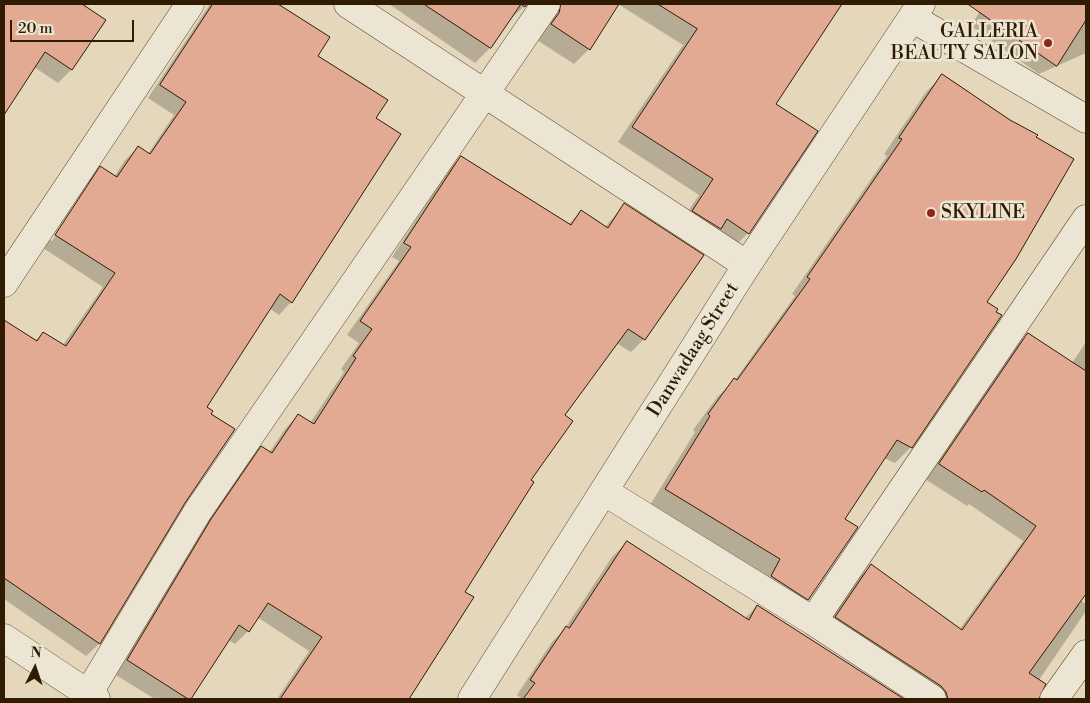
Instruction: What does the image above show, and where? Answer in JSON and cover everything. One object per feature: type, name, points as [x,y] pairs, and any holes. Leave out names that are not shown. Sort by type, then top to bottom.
[{"type":"street","points":[[4,283],[190,4]]},
{"type":"street","points":[[348,4],[747,265]]},
{"type":"street","points":[[4,638],[90,698],[198,511],[546,4]]},
{"type":"street","points":[[916,11],[1086,119]]},
{"type":"street","name":"Danwadaag Street","points":[[472,699],[605,492],[747,265],[916,11]]},
{"type":"street","points":[[813,621],[1086,219]]},
{"type":"street","points":[[605,492],[813,621],[932,699]]},
{"type":"street","points":[[1054,699],[1086,654]]},
{"type":"building","points":[[4,4],[82,4],[106,20],[72,70],[45,52],[4,115]]},
{"type":"building","points":[[213,4],[278,4],[330,37],[318,56],[388,100],[376,118],[401,134],[292,303],[280,294],[207,407],[213,411],[211,414],[235,429],[185,503],[100,644],[4,578],[4,320],[37,341],[43,332],[66,346],[115,273],[55,235],[100,166],[117,177],[138,146],[150,154],[186,102],[160,85]]},
{"type":"building","points":[[424,4],[521,4],[491,48]]},
{"type":"building","points":[[561,4],[619,4],[590,50],[551,24],[559,13]]},
{"type":"building","points":[[658,4],[842,4],[776,104],[818,131],[749,234],[727,219],[721,229],[692,211],[713,179],[632,127],[697,29]]},
{"type":"building","name":"GALLERIA BEAUTY SALON","points":[[968,4],[1086,4],[1086,20],[1057,66]]},
{"type":"building","points":[[942,74],[1010,120],[1038,135],[1036,137],[1074,159],[1016,259],[987,302],[998,309],[996,312],[1002,315],[912,448],[897,440],[845,519],[858,527],[808,600],[771,576],[780,559],[665,489],[710,416],[708,414],[734,378],[737,380],[810,279],[807,277],[902,139],[899,138]]},
{"type":"building","points":[[461,156],[571,225],[581,210],[608,228],[624,203],[704,255],[645,340],[628,329],[565,415],[573,421],[531,480],[534,482],[465,592],[474,597],[409,699],[280,699],[322,637],[268,603],[249,632],[239,625],[191,699],[188,699],[127,660],[211,519],[261,446],[272,453],[298,414],[314,424],[356,358],[353,356],[372,329],[360,321],[411,247],[404,243]]},
{"type":"building","points":[[1028,333],[1086,371],[1086,594],[1029,673],[1046,684],[1039,699],[948,699],[946,692],[941,686],[835,617],[871,564],[962,630],[1036,526],[984,490],[982,492],[939,464]]},
{"type":"building","points":[[627,541],[749,620],[757,605],[904,699],[523,699],[535,683],[530,680],[566,626],[569,628]]},
{"type":"place","name":"GALLERIA BEAUTY SALON","points":[[1048,43]]},
{"type":"place","name":"SKYLINE","points":[[931,213]]}]
